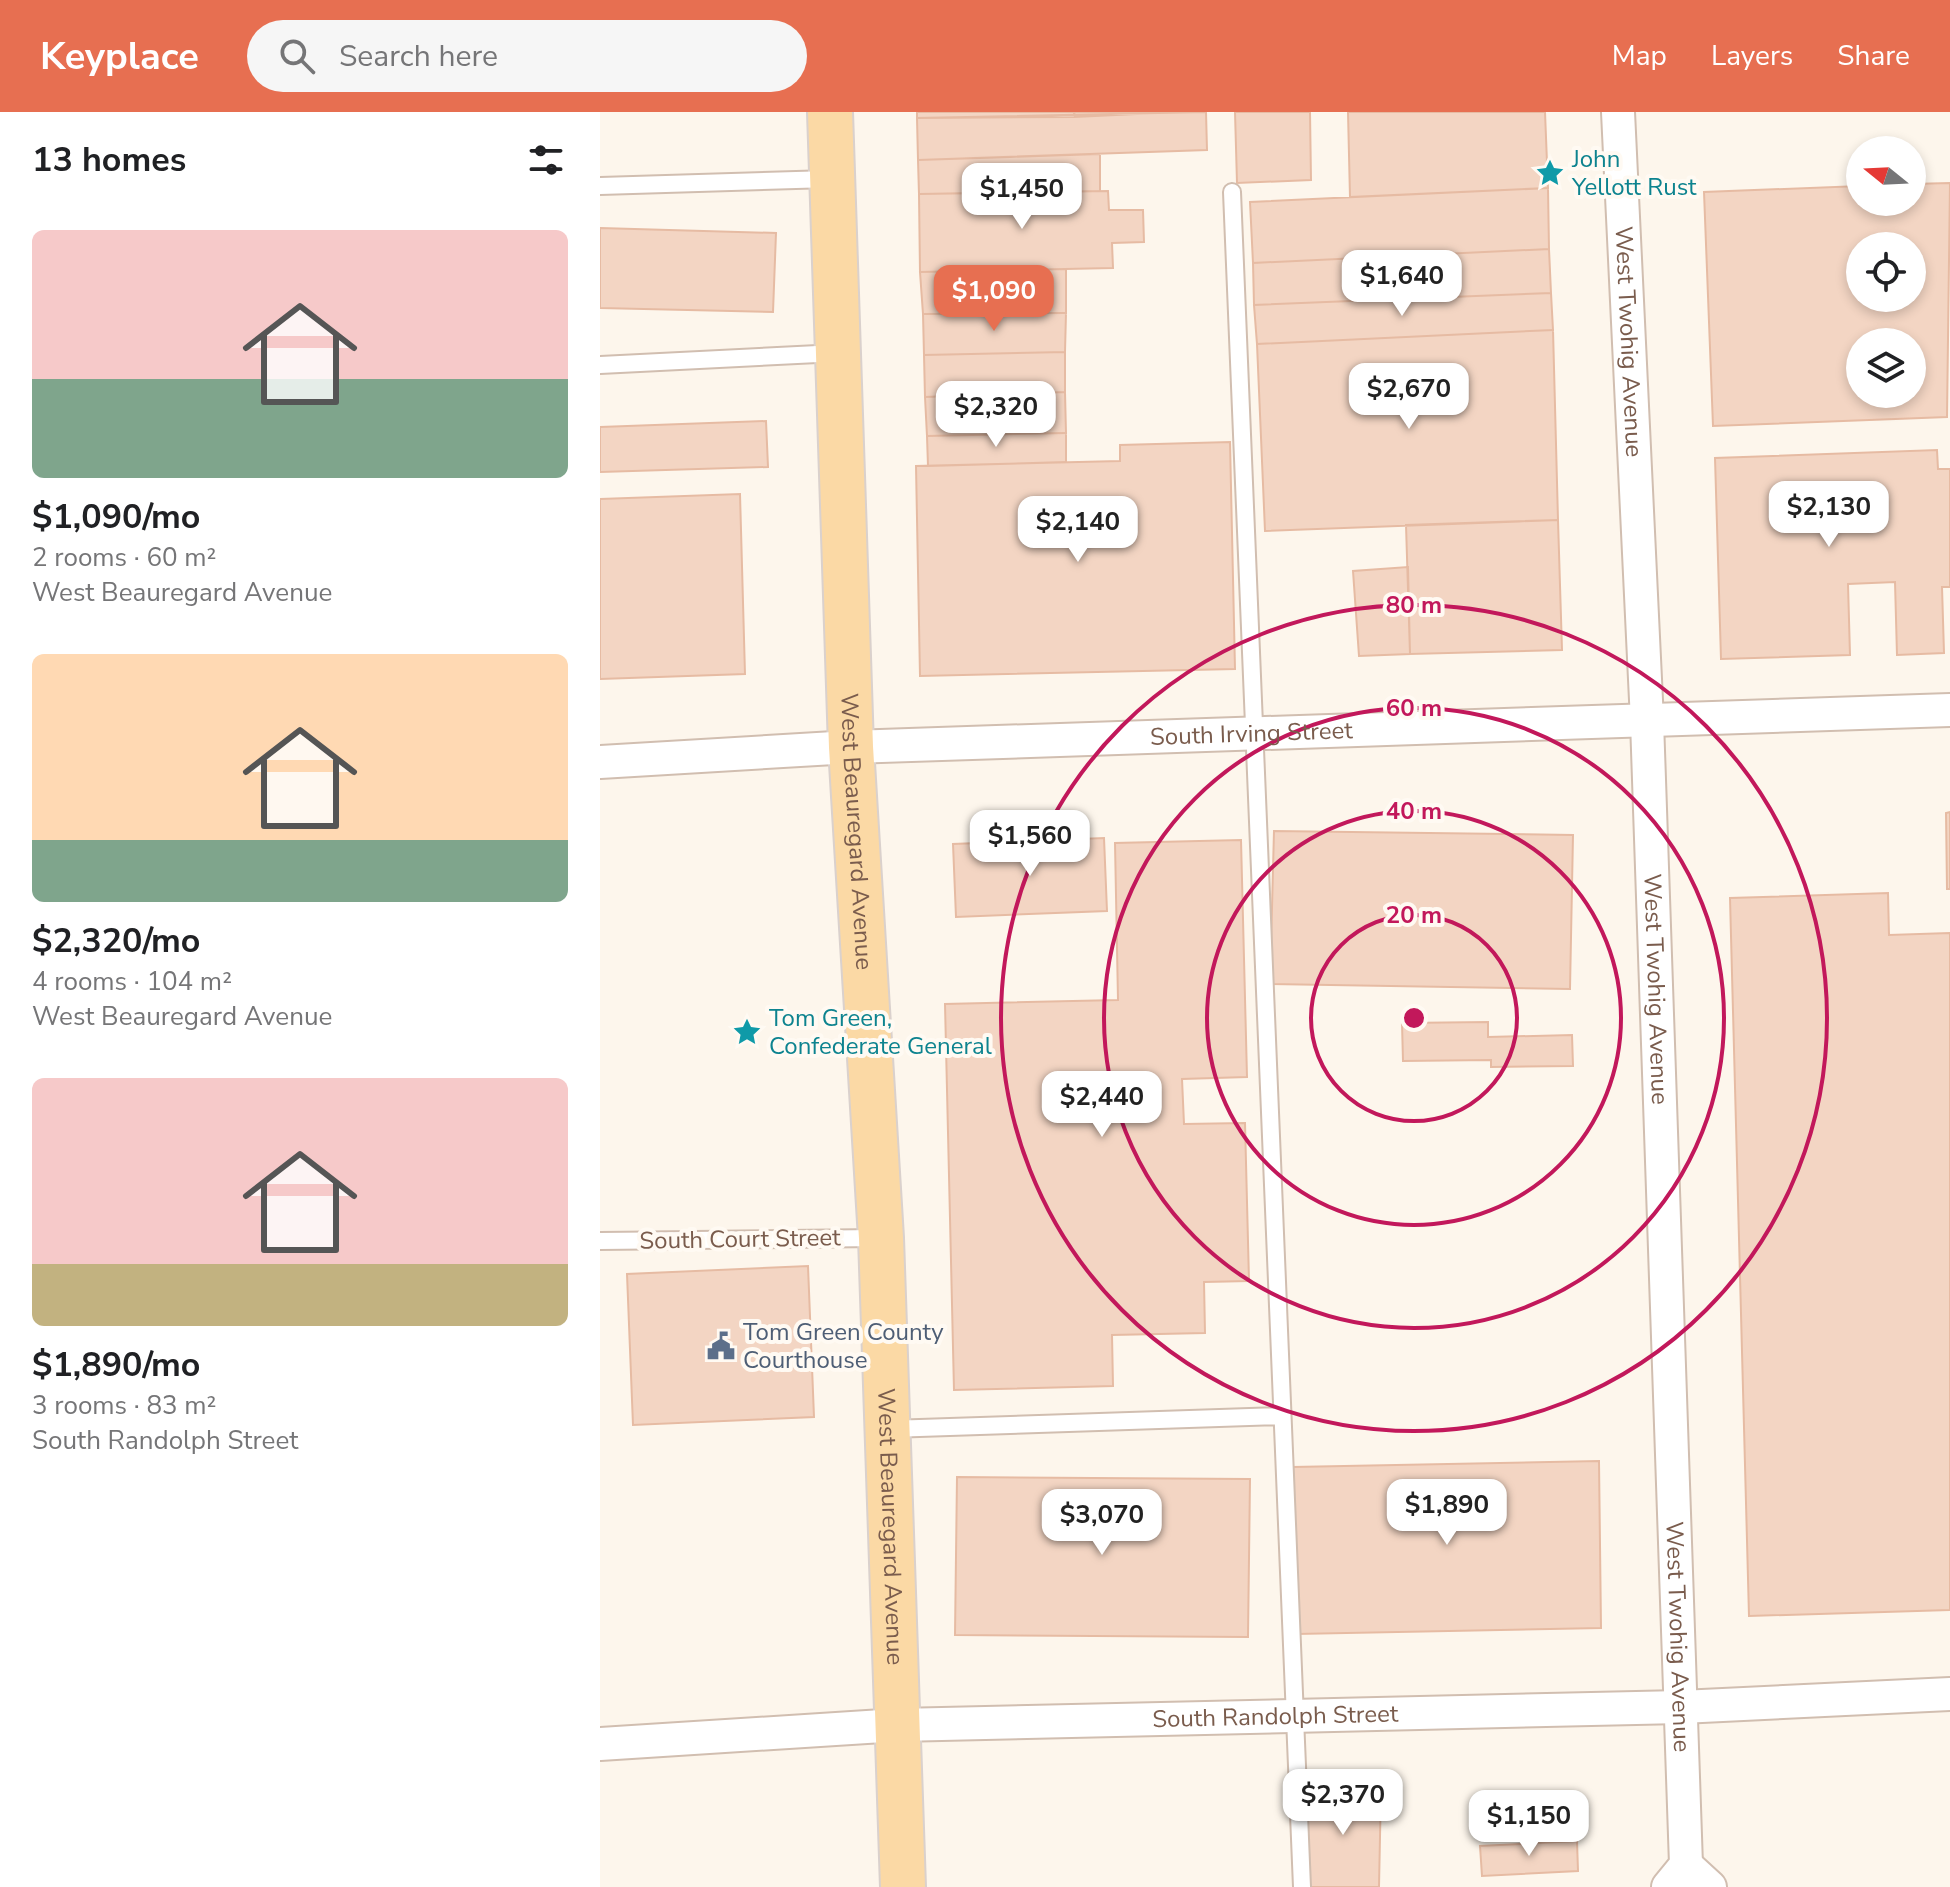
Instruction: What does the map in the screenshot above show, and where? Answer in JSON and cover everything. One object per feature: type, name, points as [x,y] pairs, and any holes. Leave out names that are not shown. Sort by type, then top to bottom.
[{"type":"main road","name":"West Beauregard Avenue","points":[[830,112],[851,747],[881,1238],[903,1887]]},
{"type":"street","name":"West Twohig Avenue","points":[[1618,112],[1647,721],[1681,1707],[1677,1876],[1710,1887]]},
{"type":"street","name":"South Irving Street","points":[[600,762],[851,747],[1950,710]]},
{"type":"street","name":"South Randolph Street","points":[[600,1744],[898,1725],[1681,1707],[1950,1694]]},
{"type":"lane","points":[[600,186],[833,179]]},
{"type":"lane","points":[[1232,192],[1302,1887]]},
{"type":"lane","points":[[600,365],[839,353]]},
{"type":"lane","name":"South Court Street","points":[[600,1241],[881,1238]]},
{"type":"lane","points":[[888,1429],[1282,1416]]},
{"type":"building","points":[[917,112],[1074,112],[1075,117],[917,118]]},
{"type":"building","points":[[1074,112],[1179,112],[1075,117]]},
{"type":"building","points":[[1206,112],[1207,150],[918,160],[917,118]]},
{"type":"building","points":[[1235,112],[1310,112],[1311,180],[1237,183]]},
{"type":"building","points":[[1348,112],[1545,112],[1548,188],[1350,197]]},
{"type":"building","points":[[1100,154],[1100,191],[919,194],[918,160]]},
{"type":"building","points":[[1950,183],[1947,417],[1713,426],[1704,192],[1846,187],[1846,216],[1926,216],[1926,184]]},
{"type":"building","points":[[1548,188],[1549,249],[1253,263],[1250,202]]},
{"type":"building","points":[[1108,191],[1109,210],[1143,210],[1144,242],[1112,243],[1113,268],[920,272],[919,194]]},
{"type":"building","points":[[600,228],[776,233],[773,312],[600,308]]},
{"type":"building","points":[[1549,249],[1551,293],[1254,305],[1253,263]]},
{"type":"building","points":[[1066,269],[1066,313],[923,314],[920,272]]},
{"type":"building","points":[[1551,293],[1553,330],[1257,344],[1254,305]]},
{"type":"building","points":[[1066,313],[1065,352],[924,355],[923,314]]},
{"type":"building","points":[[1553,330],[1558,520],[1265,531],[1257,344]]},
{"type":"building","points":[[1065,352],[1065,392],[925,397],[924,355]]},
{"type":"building","points":[[1065,392],[1066,433],[927,436],[925,397]]},
{"type":"building","points":[[766,421],[768,467],[600,472],[600,427]]},
{"type":"building","points":[[1066,433],[1066,462],[928,466],[927,436]]},
{"type":"building","points":[[1230,442],[1235,669],[920,676],[916,466],[1120,461],[1120,445]]},
{"type":"building","points":[[1937,450],[1938,469],[1950,469],[1950,587],[1942,587],[1944,653],[1897,655],[1895,582],[1848,584],[1850,655],[1721,659],[1715,458]]},
{"type":"building","points":[[740,494],[745,674],[600,679],[600,499]]},
{"type":"building","points":[[1558,520],[1562,650],[1410,654],[1406,525]]},
{"type":"building","points":[[1408,567],[1410,654],[1359,656],[1353,571]]},
{"type":"building","points":[[1950,812],[1950,889],[1947,889],[1946,813]]},
{"type":"building","points":[[1274,831],[1573,835],[1570,989],[1270,984]]},
{"type":"building","points":[[1104,838],[1107,911],[956,917],[953,844]]},
{"type":"building","points":[[1241,840],[1247,1077],[1182,1079],[1184,1124],[1245,1123],[1249,1281],[1204,1282],[1205,1333],[1112,1335],[1113,1386],[954,1390],[945,1004],[1118,1000],[1115,843]]},
{"type":"building","points":[[1888,893],[1889,935],[1950,933],[1950,1610],[1749,1616],[1730,898]]},
{"type":"building","points":[[1488,1022],[1488,1037],[1572,1035],[1573,1066],[1491,1067],[1491,1060],[1403,1061],[1402,1023]]},
{"type":"building","name":"Tom Green County Courthouse","points":[[808,1266],[814,1417],[633,1425],[627,1274]]},
{"type":"building","points":[[1599,1461],[1601,1628],[1296,1634],[1293,1467]]},
{"type":"building","points":[[957,1477],[1250,1479],[1248,1637],[955,1635]]},
{"type":"building","points":[[1308,1786],[1381,1787],[1379,1887],[1306,1887]]},
{"type":"building","points":[[1577,1841],[1578,1871],[1482,1876],[1480,1846]]},
{"type":"place","name":"John Yellott Rust","points":[[1550,173]]},
{"type":"place","name":"Tom Green, Confederate General","points":[[747,1032]]},
{"type":"place","name":"Tom Green County Courthouse","points":[[721,1346]]}]
